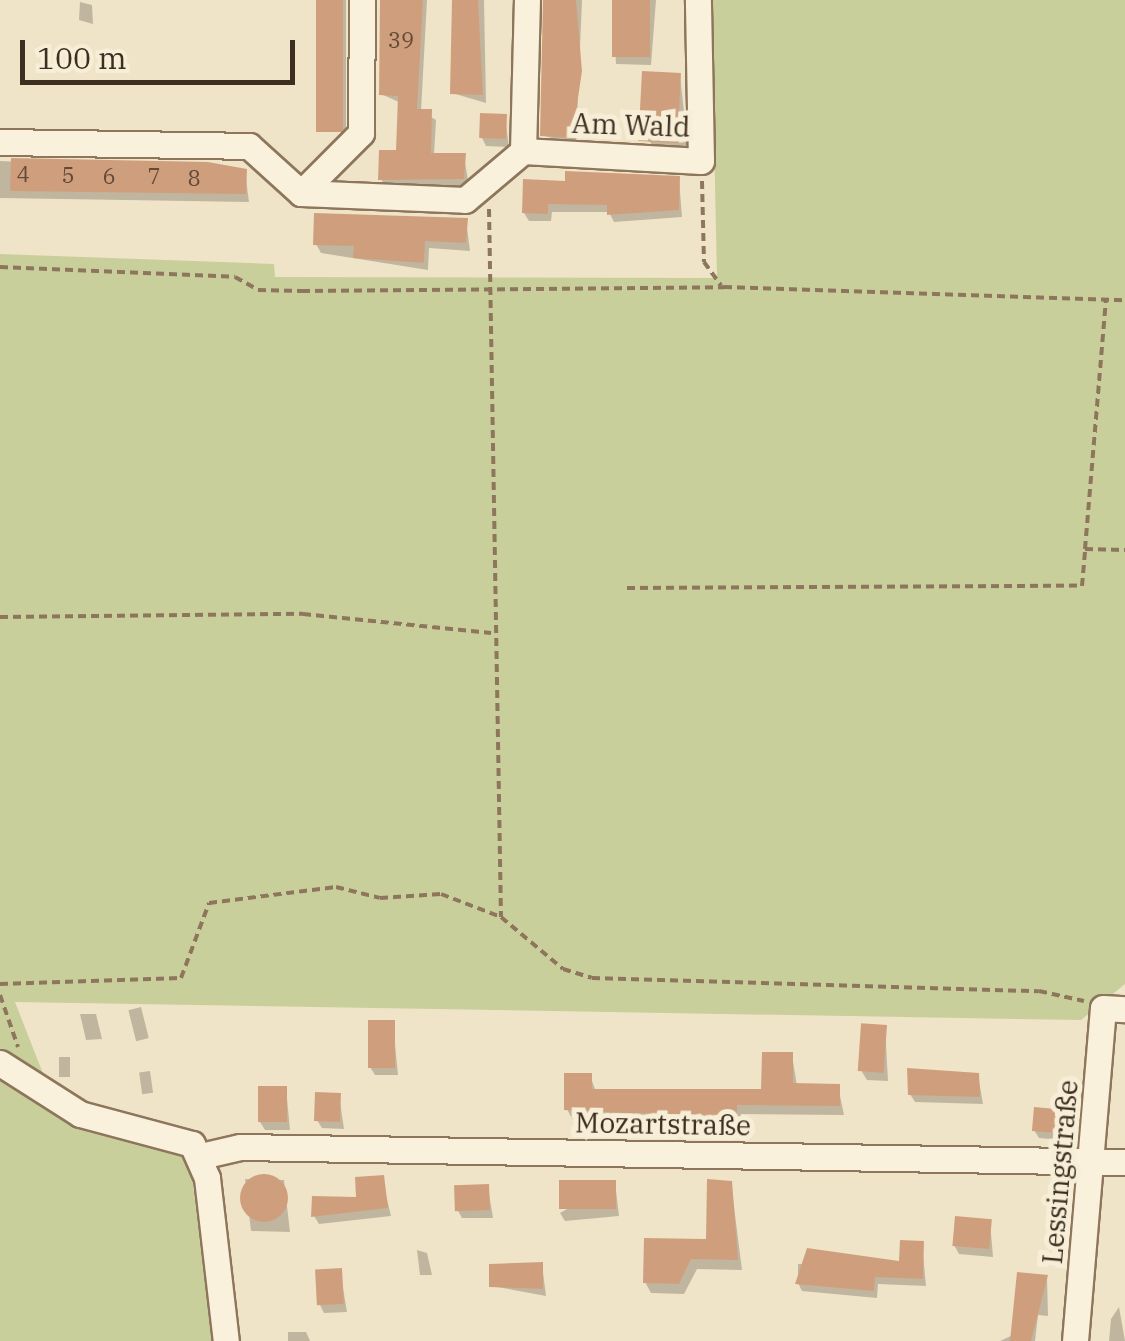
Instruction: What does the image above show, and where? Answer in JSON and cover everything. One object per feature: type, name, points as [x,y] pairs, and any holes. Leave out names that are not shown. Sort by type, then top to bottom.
[{"type":"street","points":[[300,192],[362,134],[362,0]]},
{"type":"street","points":[[0,142],[249,146],[300,192],[474,196],[522,151],[527,0]]},
{"type":"street","name":"Am Wald","points":[[522,151],[701,161],[698,0]]},
{"type":"street","name":"Lessingstraße","points":[[1076,1341],[1092,1162],[1114,1008]]},
{"type":"street","points":[[7,1067],[80,1114],[178,1139],[201,1156],[226,1341]]},
{"type":"street","name":"Mozartstraße","points":[[201,1156],[240,1146],[1125,1162]]},
{"type":"path","points":[[701,161],[704,262],[724,287]]},
{"type":"path","points":[[474,196],[493,212],[491,633],[502,917]]},
{"type":"path","points":[[0,267],[235,276],[258,290],[724,287],[1125,300]]},
{"type":"path","points":[[627,588],[1082,586],[1106,300]]},
{"type":"path","points":[[1085,548],[1125,550]]},
{"type":"path","points":[[0,618],[303,614],[491,633]]},
{"type":"path","points":[[0,984],[181,978],[194,965],[198,921],[228,895],[336,887],[380,898],[441,894],[502,917],[563,969],[592,978],[771,988],[1039,991],[1114,1008]]},
{"type":"path","points":[[0,995],[18,1046],[7,1067]]},
{"type":"green space","points":[[711,0],[1125,0],[1125,984],[1081,1020],[15,1002],[60,1117],[189,1151],[212,1341],[0,1341],[0,254],[274,264],[275,277],[717,278]]},
{"type":"building","points":[[316,0],[343,0],[343,132],[316,132]]},
{"type":"building","points":[[380,0],[423,0],[417,109],[432,109],[431,153],[466,153],[464,179],[378,180],[379,150],[396,150],[398,96],[379,95]]},
{"type":"building","points":[[452,0],[478,0],[483,95],[450,94]]},
{"type":"building","points":[[543,0],[576,0],[582,71],[572,138],[540,136]]},
{"type":"building","points":[[612,0],[650,0],[650,57],[612,57]]},
{"type":"building","points":[[642,71],[681,73],[677,143],[638,141]]},
{"type":"building","points":[[480,113],[507,114],[506,139],[479,138]]},
{"type":"building","points":[[11,158],[208,162],[247,169],[246,194],[10,191]]},
{"type":"building","points":[[565,171],[680,176],[679,210],[607,215],[607,205],[548,204],[548,214],[522,213],[523,179],[565,181]]},
{"type":"building","points":[[314,213],[468,218],[466,243],[425,241],[424,263],[353,258],[354,246],[313,245]]},
{"type":"building","points":[[368,1020],[395,1020],[395,1068],[368,1068]]},
{"type":"building","points":[[861,1023],[887,1025],[884,1073],[858,1071]]},
{"type":"building","points":[[762,1052],[793,1052],[793,1083],[840,1084],[840,1106],[737,1105],[737,1118],[564,1110],[564,1073],[592,1073],[592,1089],[761,1089]]},
{"type":"building","points":[[907,1068],[979,1073],[980,1097],[908,1095]]},
{"type":"building","points":[[258,1086],[287,1086],[287,1122],[258,1122]]},
{"type":"building","points":[[315,1092],[341,1093],[340,1122],[314,1121]]},
{"type":"building","points":[[1034,1107],[1059,1109],[1057,1133],[1032,1131]]},
{"type":"building","points":[[264,1174],[281,1181],[288,1198],[281,1215],[264,1222],[247,1215],[240,1198],[247,1181]]},
{"type":"building","points":[[384,1175],[388,1208],[311,1217],[312,1196],[356,1197],[355,1177]]},
{"type":"building","points":[[707,1179],[732,1181],[738,1260],[691,1259],[679,1284],[643,1283],[644,1238],[706,1239]]},
{"type":"building","points":[[559,1180],[616,1180],[616,1209],[559,1209]]},
{"type":"building","points":[[489,1184],[490,1210],[455,1211],[454,1185]]},
{"type":"building","points":[[955,1216],[992,1219],[989,1249],[952,1246]]},
{"type":"building","points":[[900,1240],[924,1241],[923,1279],[875,1277],[874,1291],[795,1284],[807,1248],[899,1261]]},
{"type":"building","points":[[543,1262],[543,1289],[489,1287],[489,1264]]},
{"type":"building","points":[[342,1268],[344,1304],[317,1305],[315,1269]]},
{"type":"building","points":[[1017,1272],[1048,1275],[1031,1341],[1010,1341]]}]
